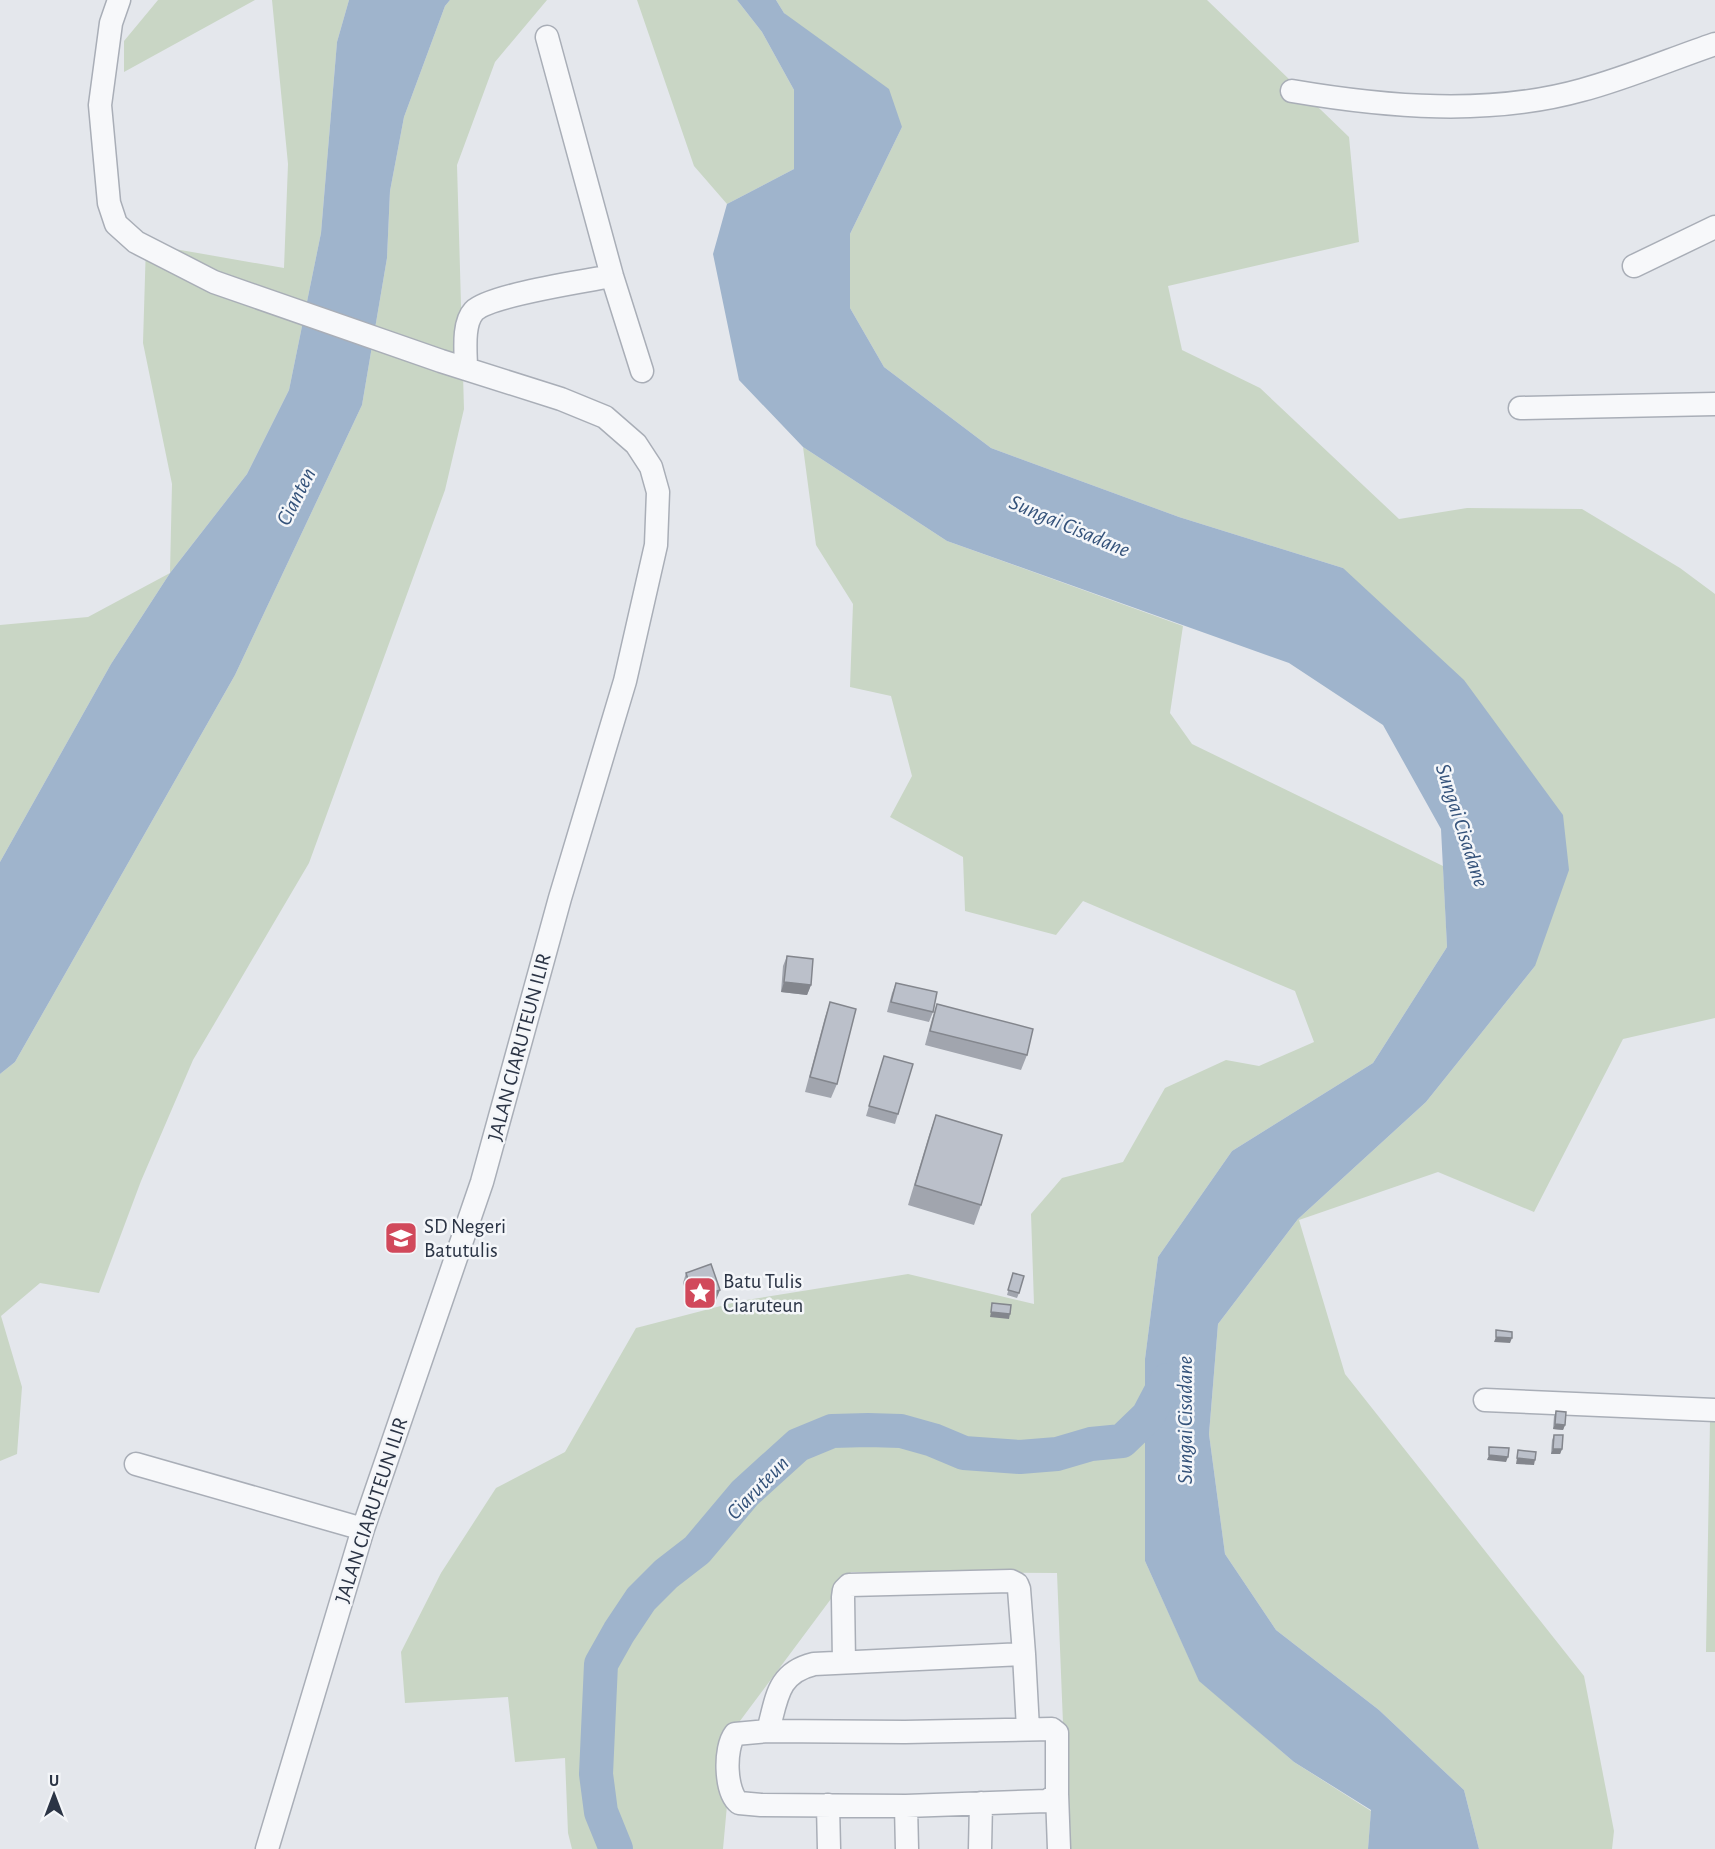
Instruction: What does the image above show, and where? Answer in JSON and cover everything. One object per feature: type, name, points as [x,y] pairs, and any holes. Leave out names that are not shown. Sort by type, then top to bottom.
[{"type":"street","name":"JALAN CIARUTEUN ILIR","points":[[119,0],[111,23],[100,105],[109,202],[116,224],[136,242],[171,262],[214,282],[441,361],[561,399],[605,417],[636,444],[651,467],[658,492],[656,545],[626,681],[560,898],[482,1182],[363,1529],[267,1849]]},
{"type":"street","points":[[547,37],[612,276],[642,371]]},
{"type":"street","points":[[1292,92],[1354,102],[1483,106],[1533,100],[1583,90],[1715,44]]},
{"type":"street","points":[[1634,266],[1715,227]]},
{"type":"street","points":[[466,369],[469,321],[473,312],[481,306],[523,292],[612,276]]},
{"type":"street","points":[[1520,408],[1715,404]]},
{"type":"street","points":[[1485,1400],[1715,1410]]},
{"type":"street","points":[[136,1464],[363,1529]]},
{"type":"street","points":[[844,1662],[843,1597],[844,1590],[849,1585],[1011,1581],[1017,1584],[1019,1589],[1028,1730]]},
{"type":"street","points":[[768,1731],[778,1692],[786,1678],[798,1668],[814,1664],[844,1662],[1024,1654]]},
{"type":"street","points":[[1057,1794],[1047,1801],[906,1806],[739,1803],[731,1793],[730,1740],[735,1734],[768,1731],[1052,1728],[1057,1733],[1059,1849]]},
{"type":"street","points":[[980,1849],[981,1803]]},
{"type":"street","points":[[828,1806],[829,1849]]},
{"type":"street","points":[[906,1806],[907,1849]]},
{"type":"green space","points":[[158,0],[255,0],[124,72],[124,41]]},
{"type":"green space","points":[[272,0],[349,0],[337,42],[321,233],[289,390],[247,474],[170,573],[172,484],[143,343],[146,244],[284,268],[288,164]]},
{"type":"green space","points":[[450,0],[547,0],[495,62],[457,165],[464,409],[445,490],[309,863],[193,1060],[141,1181],[99,1293],[40,1283],[1,1316],[22,1387],[17,1454],[0,1461],[0,1074],[15,1062],[235,675],[362,405],[387,258],[390,191],[404,117],[445,6]]},
{"type":"green space","points":[[637,0],[737,0],[762,32],[794,90],[794,169],[727,204],[694,166]]},
{"type":"green space","points":[[776,0],[1207,0],[1349,137],[1359,242],[1168,286],[1182,350],[1260,388],[1399,519],[1467,508],[1582,509],[1680,568],[1715,594],[1715,1018],[1623,1039],[1534,1212],[1438,1172],[1299,1220],[1345,1374],[1584,1676],[1614,1831],[1612,1849],[1479,1849],[1464,1790],[1379,1710],[1276,1630],[1225,1554],[1209,1434],[1218,1324],[1298,1219],[1426,1102],[1535,966],[1343,568],[1179,517],[991,448],[884,367],[850,308],[850,234],[902,127],[784,13]]},
{"type":"green space","points":[[803,447],[947,541],[1183,626],[1170,713],[1192,744],[1443,866],[1447,947],[1373,1063],[1232,1151],[1158,1257],[1145,1359],[1145,1561],[1199,1680],[1294,1762],[1371,1811],[1368,1849],[1068,1849],[1057,1573],[851,1572],[734,1729],[723,1849],[572,1849],[568,1833],[565,1758],[515,1762],[508,1697],[405,1703],[401,1652],[441,1573],[496,1488],[565,1452],[636,1328],[740,1301],[908,1274],[1034,1304],[1031,1214],[1062,1178],[1123,1162],[1165,1088],[1226,1060],[1259,1066],[1314,1042],[1295,991],[1083,901],[1056,935],[965,911],[963,857],[890,817],[912,776],[891,696],[850,687],[853,604],[816,545]]},
{"type":"green space","points":[[170,573],[111,664],[0,862],[0,625],[88,617]]},
{"type":"green space","points":[[1710,1420],[1715,1421],[1715,1652],[1706,1652]]},
{"type":"water","name":"Cianten","points":[[349,0],[450,0],[445,6],[404,117],[390,191],[387,258],[362,405],[235,675],[15,1062],[0,1074],[0,862],[111,664],[170,573],[247,474],[289,390],[321,233],[337,42]]},
{"type":"water","name":"Sungai Cisadane","points":[[737,0],[776,0],[784,13],[889,89],[902,127],[850,234],[850,308],[884,367],[991,448],[1179,517],[1343,568],[1464,680],[1563,815],[1569,870],[1535,966],[1426,1102],[1298,1219],[1218,1324],[1209,1434],[1225,1554],[1276,1630],[1379,1710],[1464,1790],[1479,1849],[1368,1849],[1371,1810],[1294,1762],[1199,1681],[1145,1561],[1145,1359],[1158,1257],[1232,1151],[1373,1063],[1447,947],[1441,829],[1383,725],[1289,663],[947,541],[803,447],[739,380],[713,254],[727,204],[794,169],[794,90],[762,32]]},
{"type":"building","points":[[787,956],[813,959],[811,985],[784,982]]},
{"type":"building","points":[[896,983],[937,992],[933,1012],[891,1002]]},
{"type":"building","points":[[830,1002],[856,1009],[837,1084],[810,1077]]},
{"type":"building","points":[[937,1004],[1033,1029],[1027,1055],[930,1031]]},
{"type":"building","points":[[884,1056],[913,1064],[898,1114],[869,1106]]},
{"type":"building","points":[[936,1115],[1002,1135],[981,1205],[915,1185]]},
{"type":"building","points":[[711,1264],[720,1290],[694,1298],[686,1273]]},
{"type":"building","points":[[1013,1273],[1024,1276],[1019,1293],[1008,1290]]},
{"type":"building","points":[[992,1303],[1011,1305],[1010,1314],[991,1312]]},
{"type":"building","points":[[1496,1330],[1512,1332],[1512,1338],[1496,1337]]},
{"type":"building","points":[[1556,1411],[1566,1412],[1565,1425],[1555,1424]]},
{"type":"building","points":[[1554,1435],[1563,1435],[1562,1449],[1553,1449]]},
{"type":"building","points":[[1489,1447],[1509,1448],[1508,1457],[1489,1455]]},
{"type":"building","points":[[1518,1450],[1536,1452],[1535,1460],[1517,1458]]},
{"type":"waterway","name":"Ciaruteun","points":[[616,1849],[601,1812],[596,1774],[601,1664],[641,1599],[666,1574],[697,1550],[745,1493],[798,1445],[832,1431],[901,1431],[933,1440],[964,1453],[1020,1457],[1057,1454],[1091,1444],[1122,1441],[1148,1416],[1167,1380]]},
{"type":"place","name":"SD Negeri Batutulis","points":[[401,1238]]},
{"type":"place","name":"Batu Tulis Ciaruteun","points":[[700,1293]]}]
